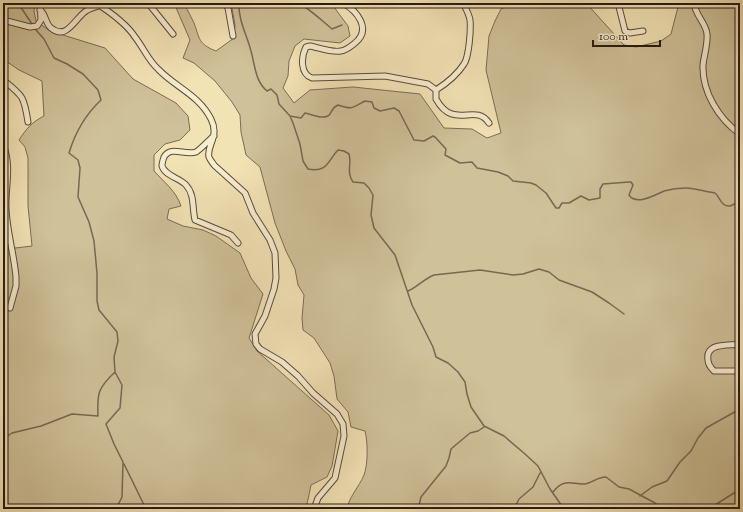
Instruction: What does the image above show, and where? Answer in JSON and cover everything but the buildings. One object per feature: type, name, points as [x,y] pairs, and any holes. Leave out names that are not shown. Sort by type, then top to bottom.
[{"type":"street","points":[[3,20],[33,27],[38,25],[40,22],[40,3]]},
{"type":"street","points":[[40,10],[43,12],[51,28],[62,32],[70,28],[85,12],[98,4],[107,3]]},
{"type":"street","points":[[148,3],[173,34]]},
{"type":"street","points":[[225,3],[230,15],[233,36]]},
{"type":"street","points":[[343,3],[352,8],[356,13],[362,25],[362,36],[349,48],[340,51],[308,46],[305,49],[303,65],[305,74],[312,78],[386,76],[428,84],[436,90]]},
{"type":"street","points":[[436,90],[455,75],[467,58],[470,21],[468,12],[462,3]]},
{"type":"street","points":[[618,3],[625,31],[630,33],[643,31]]},
{"type":"street","points":[[694,3],[696,11],[707,33],[703,67],[704,80],[708,92],[724,120],[740,134]]},
{"type":"street","points":[[98,4],[128,27],[158,70],[198,100],[207,111],[212,120],[214,136],[209,152],[210,159],[214,165],[246,193],[253,213],[270,240],[275,254],[276,278],[265,316],[255,334],[256,344],[260,349],[282,362],[298,376],[337,414],[343,424],[344,436],[335,478],[331,485],[318,498],[314,509]]},
{"type":"street","points":[[3,80],[20,94],[25,102],[28,122]]},
{"type":"street","points":[[436,90],[436,99],[448,114],[458,116],[472,114],[483,117],[489,123]]},
{"type":"street","points":[[214,136],[196,151],[190,153],[173,151],[169,153],[163,161],[162,167],[166,172],[182,181],[189,188],[195,220],[230,234],[238,242]]},
{"type":"street","points":[[3,145],[6,153],[8,169],[6,209],[16,277],[16,286],[10,308]]},
{"type":"street","points":[[740,344],[715,346],[709,352],[708,358],[708,362],[714,371],[740,371]]},
{"type":"shaded area","points":[[3,3],[35,3],[34,11],[36,21],[50,31],[105,48],[133,79],[176,103],[188,116],[190,130],[180,140],[165,144],[154,155],[154,171],[173,191],[181,206],[169,209],[167,219],[183,226],[203,230],[216,236],[240,253],[251,278],[263,294],[249,338],[257,351],[329,415],[338,431],[332,466],[327,477],[311,485],[306,509],[3,509],[3,227],[7,249],[32,246],[28,206],[28,158],[25,147],[19,140],[30,126],[44,116],[42,81],[19,70],[3,59]]},
{"type":"shaded area","points":[[174,3],[184,3],[194,23],[200,40],[206,46],[216,51],[234,38],[235,25],[231,3],[331,3],[348,26],[350,36],[340,43],[304,39],[295,46],[289,61],[288,76],[283,88],[294,103],[310,90],[353,87],[420,94],[444,128],[472,129],[487,138],[501,133],[486,70],[489,36],[501,9],[513,3],[586,3],[624,45],[636,47],[661,41],[671,34],[678,7],[675,3],[740,3],[740,509],[347,509],[365,471],[367,441],[365,431],[351,427],[348,412],[337,399],[334,376],[330,363],[314,338],[303,330],[302,318],[304,295],[298,285],[295,269],[275,223],[260,167],[246,155],[241,132],[240,115],[232,102],[215,81],[194,63],[183,58],[190,40]]},
{"type":"waterway","points":[[18,3],[36,30],[44,39],[54,58],[83,74],[98,90],[101,100],[81,125],[74,138],[69,153],[78,160],[80,168],[78,197],[89,222],[94,241],[97,273],[97,301],[99,310],[117,332],[118,341],[114,357],[115,372],[122,385],[120,408],[106,424],[123,462],[122,497],[116,509]]},
{"type":"waterway","points":[[239,3],[241,21],[258,78],[267,91],[271,89],[277,95],[279,104],[290,116],[300,144],[303,161],[308,169],[315,170],[324,167],[338,150],[349,154],[349,171],[351,178],[353,182],[364,183],[373,195],[371,215],[374,228],[395,255],[412,305],[433,347],[436,357],[448,363],[458,372],[465,382],[471,407],[484,426],[504,436],[538,466],[550,489],[564,509]]},
{"type":"waterway","points":[[299,3],[332,29],[342,25]]},
{"type":"waterway","points":[[290,116],[301,118],[305,113],[325,117],[328,116],[334,107],[338,105],[352,108],[365,101],[372,102],[374,108],[380,111],[394,108],[399,111],[414,140],[424,141],[433,136],[446,149],[445,155],[460,163],[472,162],[477,168],[498,172],[508,176],[513,181],[536,185],[546,193],[556,208],[559,208],[562,203],[569,203],[581,196],[589,200],[600,198],[600,189],[603,184],[629,182],[633,185],[629,195],[636,200],[646,199],[667,190],[686,188],[715,193],[727,206],[740,202]]},
{"type":"waterway","points":[[408,291],[434,275],[480,270],[513,275],[523,274],[539,269],[549,272],[559,280],[592,292],[624,314]]},
{"type":"waterway","points":[[3,439],[12,433],[41,426],[72,414],[98,416],[98,396],[105,382],[115,372]]},
{"type":"waterway","points":[[640,496],[652,487],[667,481],[680,462],[691,451],[698,438],[706,428],[740,409]]},
{"type":"waterway","points":[[418,509],[421,497],[446,466],[451,449],[470,433],[478,431],[484,427]]},
{"type":"waterway","points":[[124,464],[146,509]]},
{"type":"waterway","points":[[514,509],[519,499],[533,487],[540,473]]},
{"type":"waterway","points":[[553,492],[557,487],[565,483],[585,484],[606,477],[619,487],[629,489],[665,509]]},
{"type":"waterway","points":[[701,509],[715,505],[740,491]]},
{"type":"waterway","points":[[734,493],[740,495]]}]
